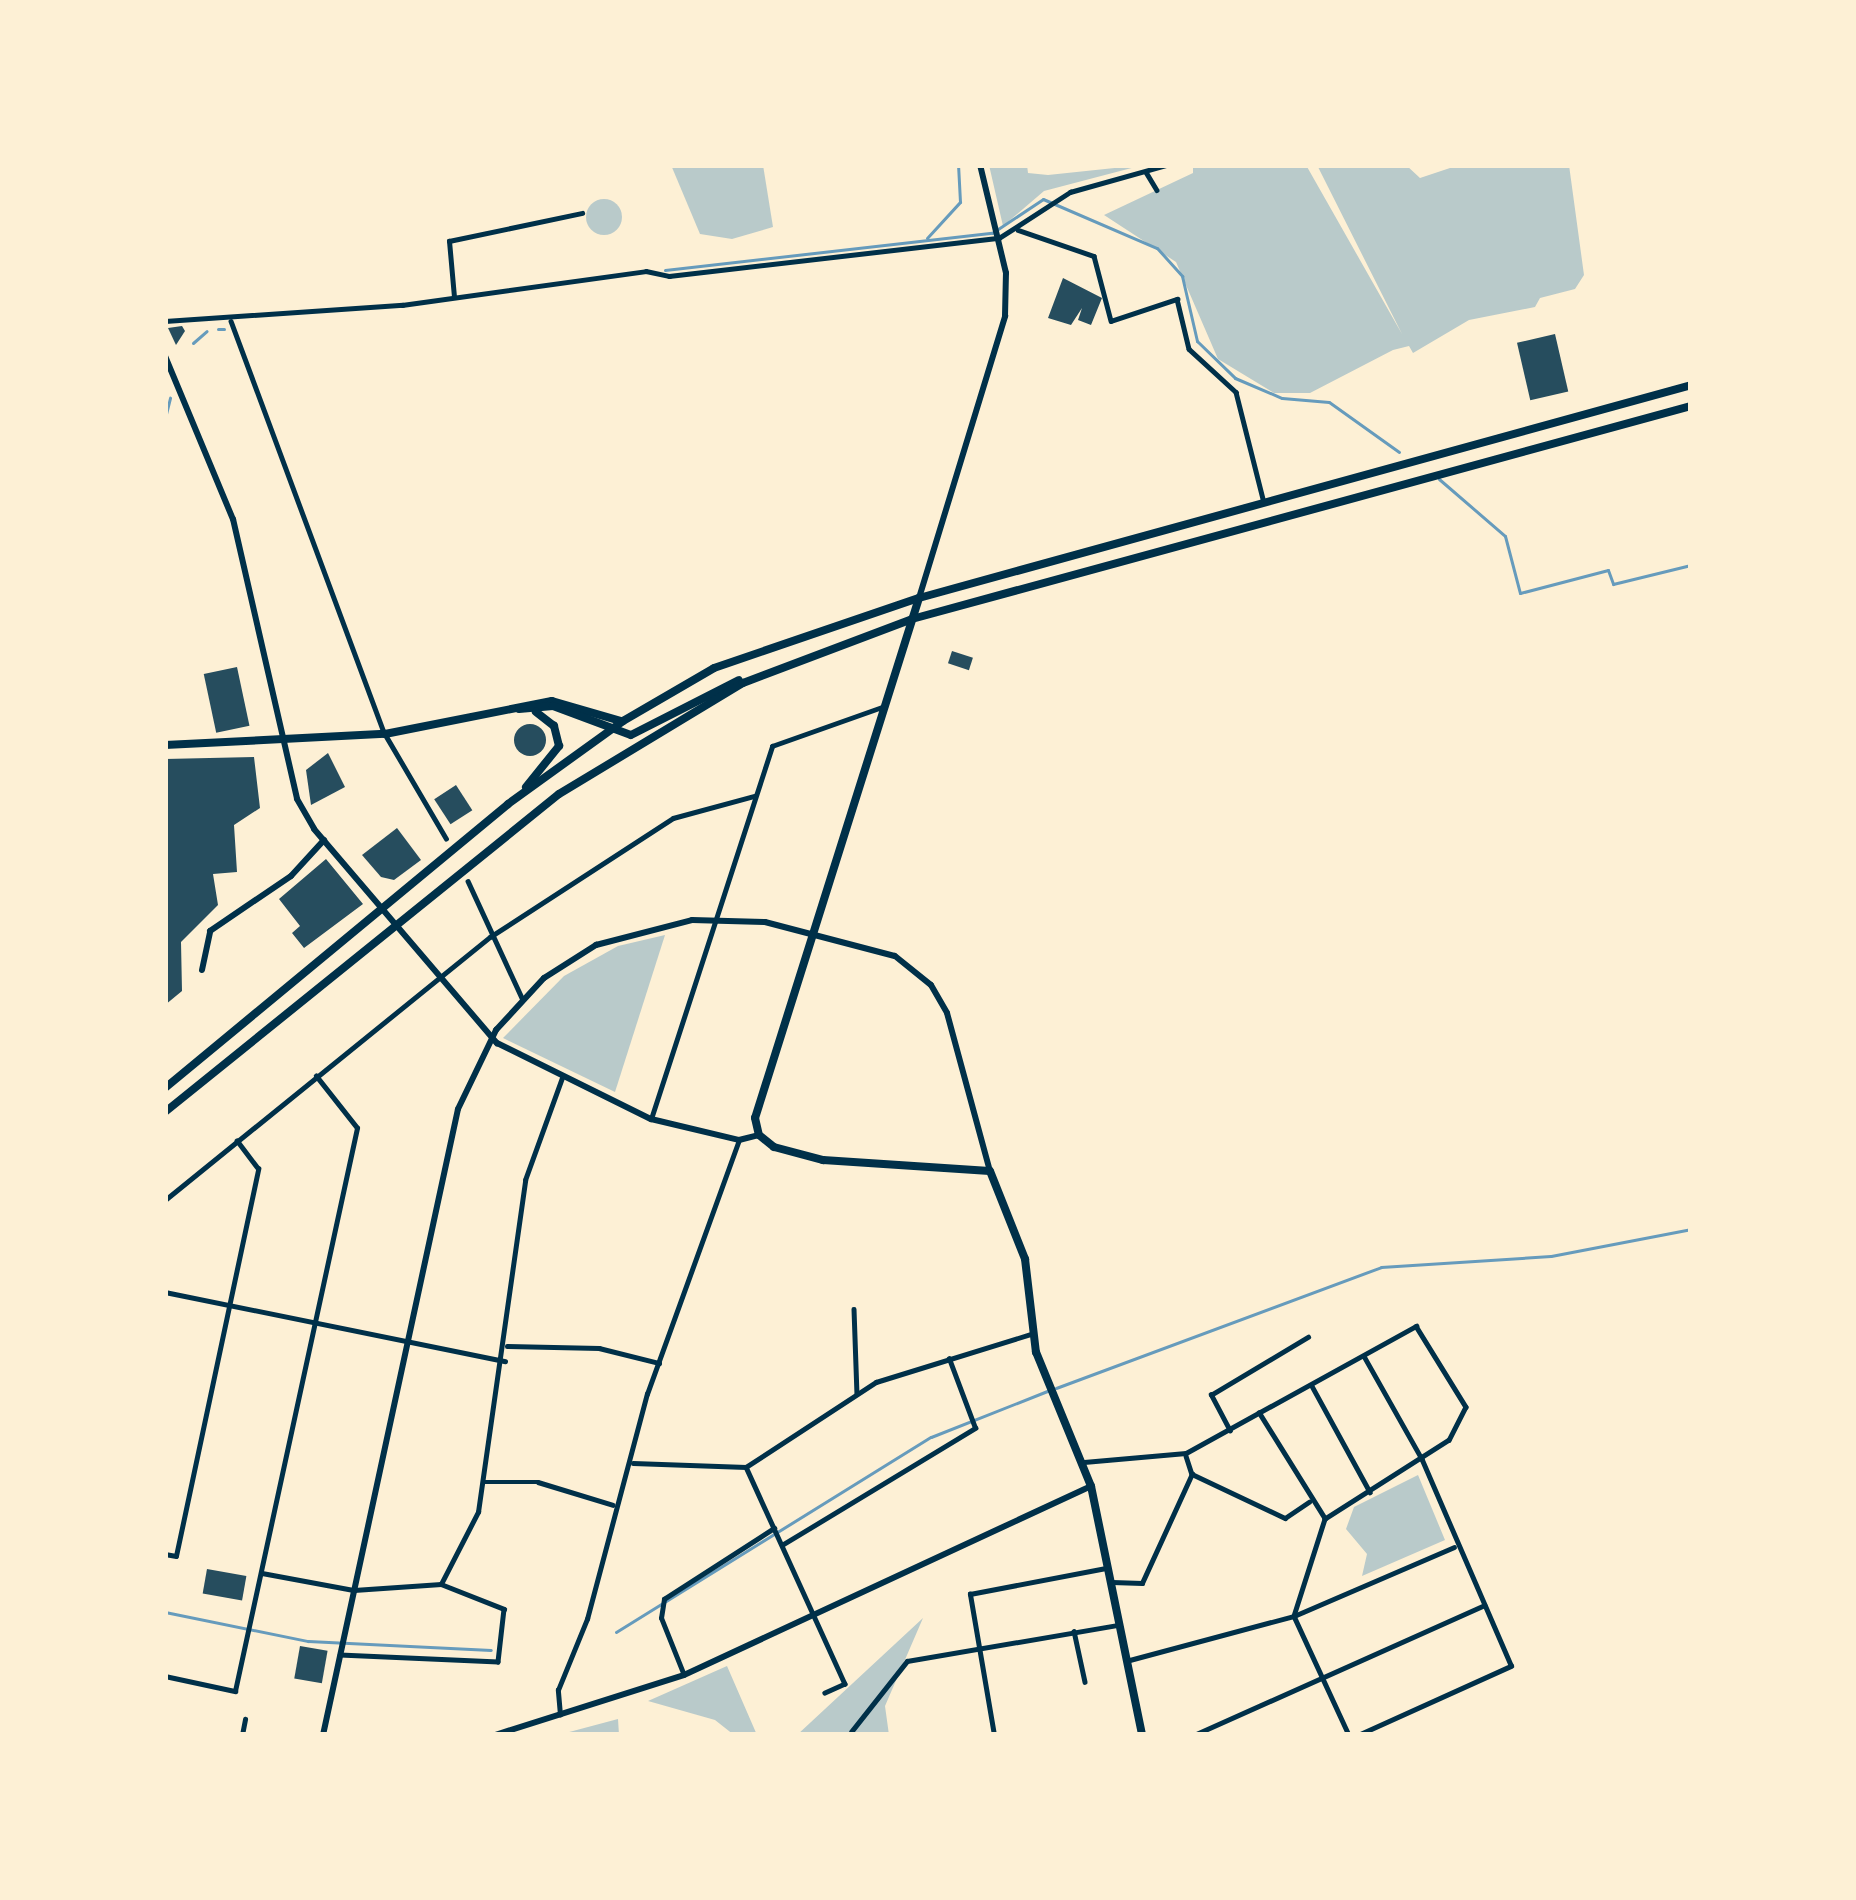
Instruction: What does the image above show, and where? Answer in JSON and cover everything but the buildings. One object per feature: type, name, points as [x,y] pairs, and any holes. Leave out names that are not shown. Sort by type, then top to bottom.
[{"type":"main road","points":[[165,1088],[508,805],[623,721],[754,652],[919,598],[1691,385]]},
{"type":"main road","points":[[519,709],[553,706],[635,734],[719,687],[912,619],[1691,406]]},
{"type":"main road","points":[[919,598],[810,931],[755,1118],[759,1136],[774,1147],[866,1168],[990,1171],[1025,1259],[1031,1334],[1091,1486],[1142,1735]]},
{"type":"main road","points":[[165,1112],[602,763],[752,679]]},
{"type":"main road","points":[[165,745],[288,743],[385,734],[566,700],[623,721]]},
{"type":"main road","points":[[508,805],[557,756],[554,726],[531,710]]},
{"type":"street","points":[[919,598],[1002,330],[1007,290],[980,165]]},
{"type":"street","points":[[165,321],[231,321],[999,238],[1018,230],[1055,199],[1166,165]]},
{"type":"street","points":[[1146,172],[1157,190]]},
{"type":"street","points":[[454,298],[448,242],[583,213]]},
{"type":"street","points":[[1018,230],[1094,256],[1112,321],[1177,299],[1189,349],[1236,392],[1264,503]]},
{"type":"street","points":[[231,321],[385,734],[446,838]]},
{"type":"street","points":[[165,356],[232,519],[288,743],[297,799],[324,840],[490,1039],[651,1119],[739,1140],[759,1136]]},
{"type":"street","points":[[651,1119],[754,796],[776,742],[885,706]]},
{"type":"street","points":[[165,1200],[490,937],[674,818],[754,796]]},
{"type":"street","points":[[202,970],[210,931],[291,877],[324,840]]},
{"type":"street","points":[[468,881],[522,998]]},
{"type":"street","points":[[322,1735],[458,1109],[490,1039],[522,998],[596,945],[644,928],[717,920],[810,931],[896,956],[932,985],[947,1013],[990,1171]]},
{"type":"street","points":[[165,1676],[235,1691],[357,1129],[316,1076]]},
{"type":"street","points":[[441,1584],[485,1482],[507,1346],[525,1180],[562,1078]]},
{"type":"street","points":[[560,1717],[558,1690],[587,1618],[659,1363],[739,1140]]},
{"type":"street","points":[[165,1554],[176,1556],[258,1169],[237,1142]]},
{"type":"street","points":[[165,1292],[505,1361]]},
{"type":"street","points":[[854,1309],[857,1394]]},
{"type":"street","points":[[1084,1462],[1186,1454],[1416,1326],[1466,1407],[1449,1440],[1325,1520],[1294,1616],[1349,1735]]},
{"type":"street","points":[[633,1463],[746,1467],[857,1394],[949,1358],[1031,1334]]},
{"type":"street","points":[[1230,1431],[1211,1395],[1308,1337]]},
{"type":"street","points":[[507,1346],[599,1348],[659,1363]]},
{"type":"street","points":[[1358,1735],[1511,1666],[1421,1460],[1364,1355]]},
{"type":"street","points":[[782,1545],[975,1428],[949,1358]]},
{"type":"street","points":[[1311,1385],[1370,1492]]},
{"type":"street","points":[[1259,1413],[1309,1502],[1325,1520]]},
{"type":"street","points":[[1109,1582],[1142,1583],[1192,1474],[1186,1454]]},
{"type":"street","points":[[746,1467],[845,1684],[825,1694]]},
{"type":"street","points":[[1192,1474],[1285,1518],[1309,1502]]},
{"type":"street","points":[[485,1482],[538,1482],[616,1506]]},
{"type":"street","points":[[495,1735],[684,1675],[1091,1486]]},
{"type":"street","points":[[684,1675],[661,1618],[664,1599],[774,1528]]},
{"type":"street","points":[[1126,1661],[1294,1616],[1456,1546]]},
{"type":"street","points":[[994,1735],[974,1648],[970,1594],[1107,1568]]},
{"type":"street","points":[[262,1573],[354,1590],[441,1584],[504,1609],[498,1662],[341,1648]]},
{"type":"street","points":[[1194,1735],[1484,1605]]},
{"type":"street","points":[[851,1732],[907,1661],[1118,1625]]},
{"type":"street","points":[[1074,1631],[1085,1682]]},
{"type":"street","points":[[242,1735],[245,1719]]},
{"type":"street","points":[[1029,1735],[1039,1735]]},
{"type":"shaded area","points":[[671,165],[763,165],[773,227],[732,239],[700,234]]},
{"type":"shaded area","points":[[989,165],[1027,165],[1028,173],[1048,175],[1143,165],[1044,191],[1003,226]]},
{"type":"shaded area","points":[[1193,165],[1306,165],[1402,334],[1317,165],[1406,165],[1420,178],[1459,165],[1569,165],[1584,275],[1575,289],[1540,298],[1535,307],[1469,320],[1413,353],[1409,346],[1393,350],[1310,393],[1274,393],[1218,359],[1176,262],[1104,215],[1193,173]]},
{"type":"shaded area","points":[[604,199],[617,204],[622,217],[617,230],[604,235],[591,230],[586,217],[591,204]]},
{"type":"shaded area","points":[[665,935],[615,1092],[503,1038],[564,976],[618,946]]},
{"type":"shaded area","points":[[1418,1475],[1445,1540],[1362,1576],[1367,1554],[1346,1529],[1354,1507]]},
{"type":"shaded area","points":[[923,1618],[885,1706],[889,1735],[797,1735]]},
{"type":"shaded area","points":[[727,1666],[757,1735],[734,1735],[715,1720],[648,1701]]},
{"type":"shaded area","points":[[618,1719],[619,1735],[558,1735]]},
{"type":"waterway","points":[[927,238],[960,202],[958,165]]},
{"type":"waterway","points":[[665,270],[992,233],[1043,199],[1157,248],[1182,276],[1197,341],[1235,378],[1282,398],[1329,402],[1399,452]]},
{"type":"waterway","points":[[218,329],[224,329]]},
{"type":"waterway","points":[[193,343],[207,331]]},
{"type":"waterway","points":[[165,418],[170,398]]},
{"type":"waterway","points":[[1439,479],[1505,536],[1520,593],[1608,570],[1613,584],[1691,565]]},
{"type":"waterway","points":[[1056,1388],[1381,1267],[1551,1256],[1691,1229]]},
{"type":"waterway","points":[[616,1632],[931,1437],[1047,1391]]},
{"type":"waterway","points":[[165,1612],[308,1641],[491,1650]]}]
